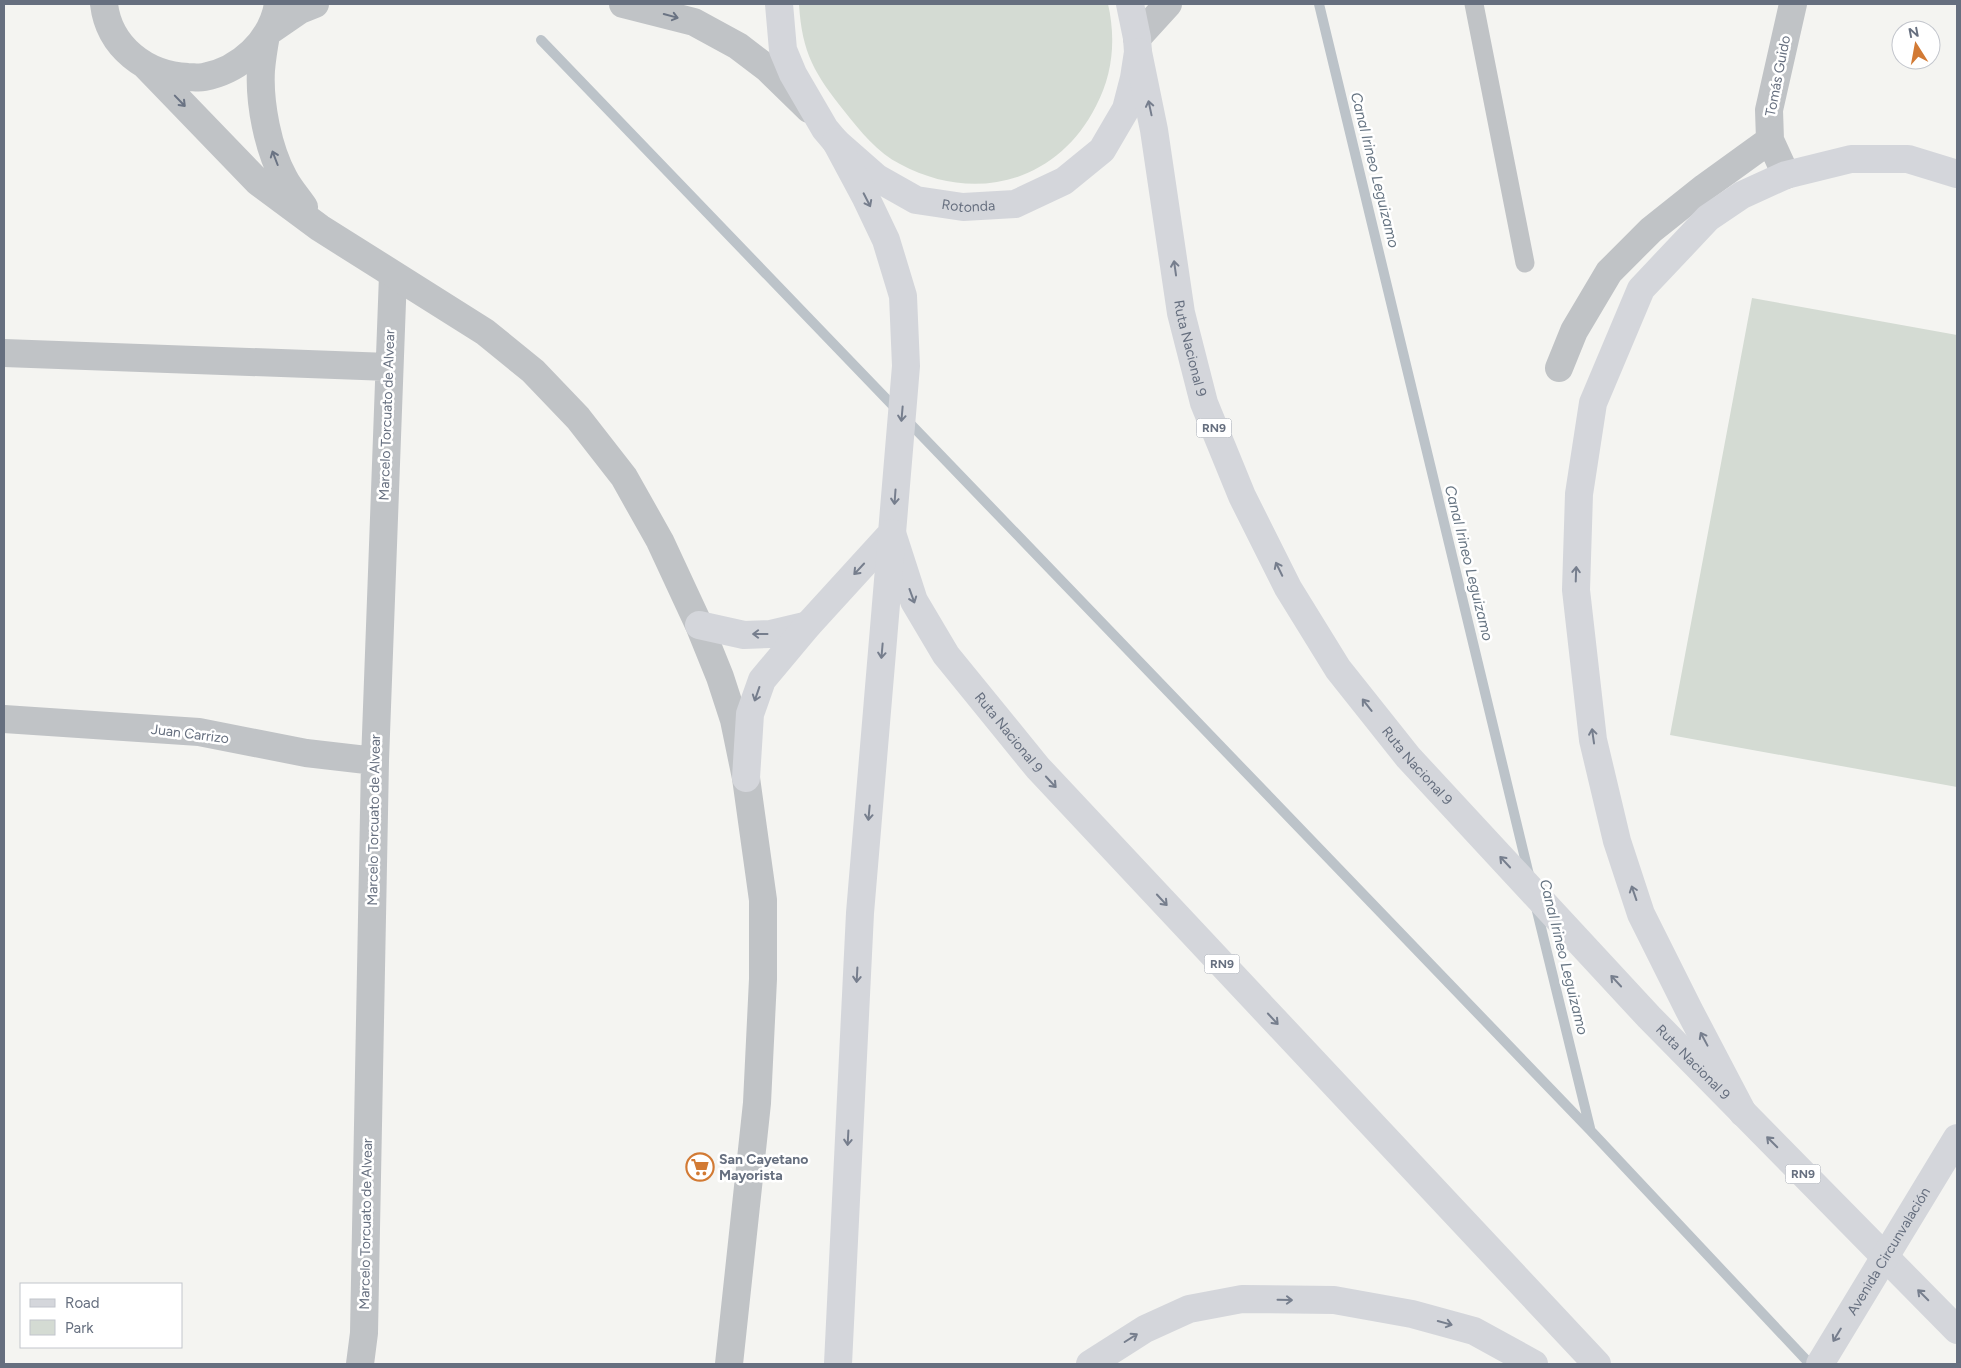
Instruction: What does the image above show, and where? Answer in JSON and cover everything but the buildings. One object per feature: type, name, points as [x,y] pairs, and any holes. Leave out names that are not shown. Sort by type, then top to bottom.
[{"type":"main road","name":"Rotonda","points":[[779,4],[783,50],[793,74],[817,116],[836,142],[877,178],[916,200],[963,208],[1015,204],[1064,181],[1102,150],[1126,109],[1134,78],[1137,45],[1130,4]]},
{"type":"main road","name":"Ruta Nacional 9","points":[[1137,45],[1154,130],[1181,313],[1204,403],[1242,496],[1288,588],[1338,669],[1408,757],[1649,1017],[1957,1330]]},
{"type":"main road","name":"RN9","points":[[836,142],[886,240],[903,296],[906,366],[892,533]]},
{"type":"main road","points":[[1743,1113],[1641,914],[1617,841],[1593,740],[1576,590],[1579,494],[1593,403],[1641,289],[1708,218],[1742,195],[1786,175],[1851,159],[1908,159],[1957,174]]},
{"type":"main road","name":"Ruta Nacional 9","points":[[892,533],[914,601],[946,655],[1038,768],[1597,1364]]},
{"type":"main road","points":[[746,778],[750,714],[762,680],[808,625],[892,533]]},
{"type":"main road","points":[[838,1364],[860,913],[892,533]]},
{"type":"main road","points":[[699,625],[744,634],[770,634],[808,625]]},
{"type":"main road","name":"Avenida Circunvalación","points":[[1820,1364],[1955,1141]]},
{"type":"main road","points":[[1090,1364],[1145,1329],[1189,1309],[1242,1299],[1334,1300],[1412,1314],[1474,1331],[1534,1364]]},
{"type":"street","points":[[278,4],[267,33],[261,70],[261,97],[273,153],[284,180],[320,228]]},
{"type":"street","points":[[146,66],[173,76],[203,77],[230,68],[254,51],[267,33],[300,10],[315,4]]},
{"type":"street","points":[[623,4],[694,22],[738,46],[767,68],[817,116]]},
{"type":"street","points":[[1137,45],[1168,4]]},
{"type":"street","name":"Tomás Guido","points":[[1786,175],[1770,140],[1769,110],[1793,4]]},
{"type":"street","points":[[101,8],[114,36],[128,53],[146,66],[258,182],[320,228],[485,332],[533,371],[578,418],[624,477],[660,541],[699,625],[720,677],[734,720],[746,778],[763,900],[763,979],[757,1103],[728,1364]]},
{"type":"street","points":[[1559,368],[1574,331],[1609,272],[1651,230],[1705,186],[1770,140]]},
{"type":"street","name":"Marcelo Torcuato de Alvear","points":[[360,1364],[364,1333],[375,761],[393,275]]},
{"type":"street","points":[[4,353],[389,367]]},
{"type":"street","name":"Juan Carrizo","points":[[4,719],[199,732],[306,753],[375,761]]},
{"type":"lane","points":[[1474,4],[1525,263]]},
{"type":"green space","points":[[799,4],[1108,4],[1112,30],[1109,69],[1102,94],[1096,106],[1079,132],[1059,153],[1036,169],[1011,179],[984,184],[956,183],[928,176],[900,164],[884,154],[863,134],[826,86],[812,63],[803,37]]},
{"type":"green space","points":[[1752,298],[1957,335],[1957,787],[1670,735]]},
{"type":"waterway","name":"Canal Irineo Leguizamo","points":[[1319,4],[1529,875]]},
{"type":"waterway","points":[[541,40],[1590,1130],[1810,1364]]},
{"type":"waterway","name":"Canal Irineo Leguizamo","points":[[1536,907],[1590,1128]]},
{"type":"place","name":"San Cayetano Mayorista","points":[[700,1167]]}]
